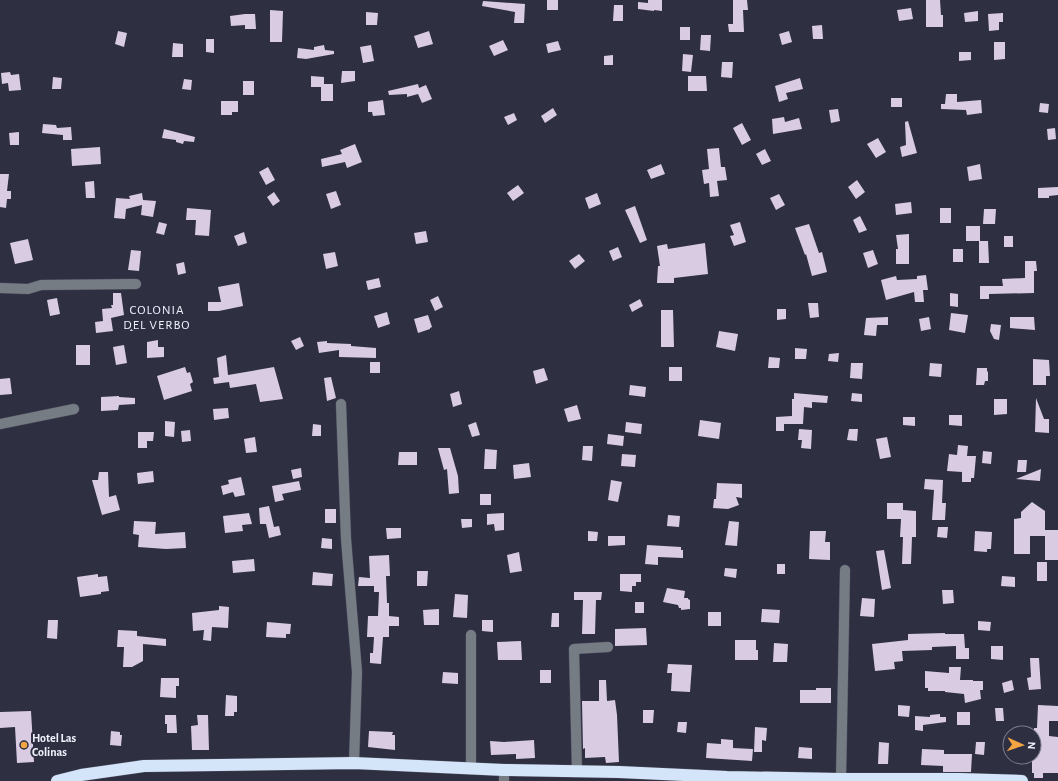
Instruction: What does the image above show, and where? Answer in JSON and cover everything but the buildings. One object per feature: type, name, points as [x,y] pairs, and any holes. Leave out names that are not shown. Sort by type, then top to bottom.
[{"type":"highway","points":[[57,781],[81,775],[144,766],[354,763],[471,768],[504,775],[577,771],[727,779],[1022,781]]},
{"type":"street","points":[[0,288],[28,289],[41,285],[136,284]]},
{"type":"street","points":[[341,404],[346,539],[357,672],[354,763]]},
{"type":"street","points":[[0,424],[74,409]]},
{"type":"street","points":[[841,780],[845,570]]},
{"type":"street","points":[[471,635],[471,768]]},
{"type":"street","points":[[577,771],[574,649],[608,647]]},
{"type":"place","name":"Hotel Las Colinas","points":[[24,745]]},
{"type":"district","name":"COLONIA DEL VERBO","points":[[157,318]]}]
